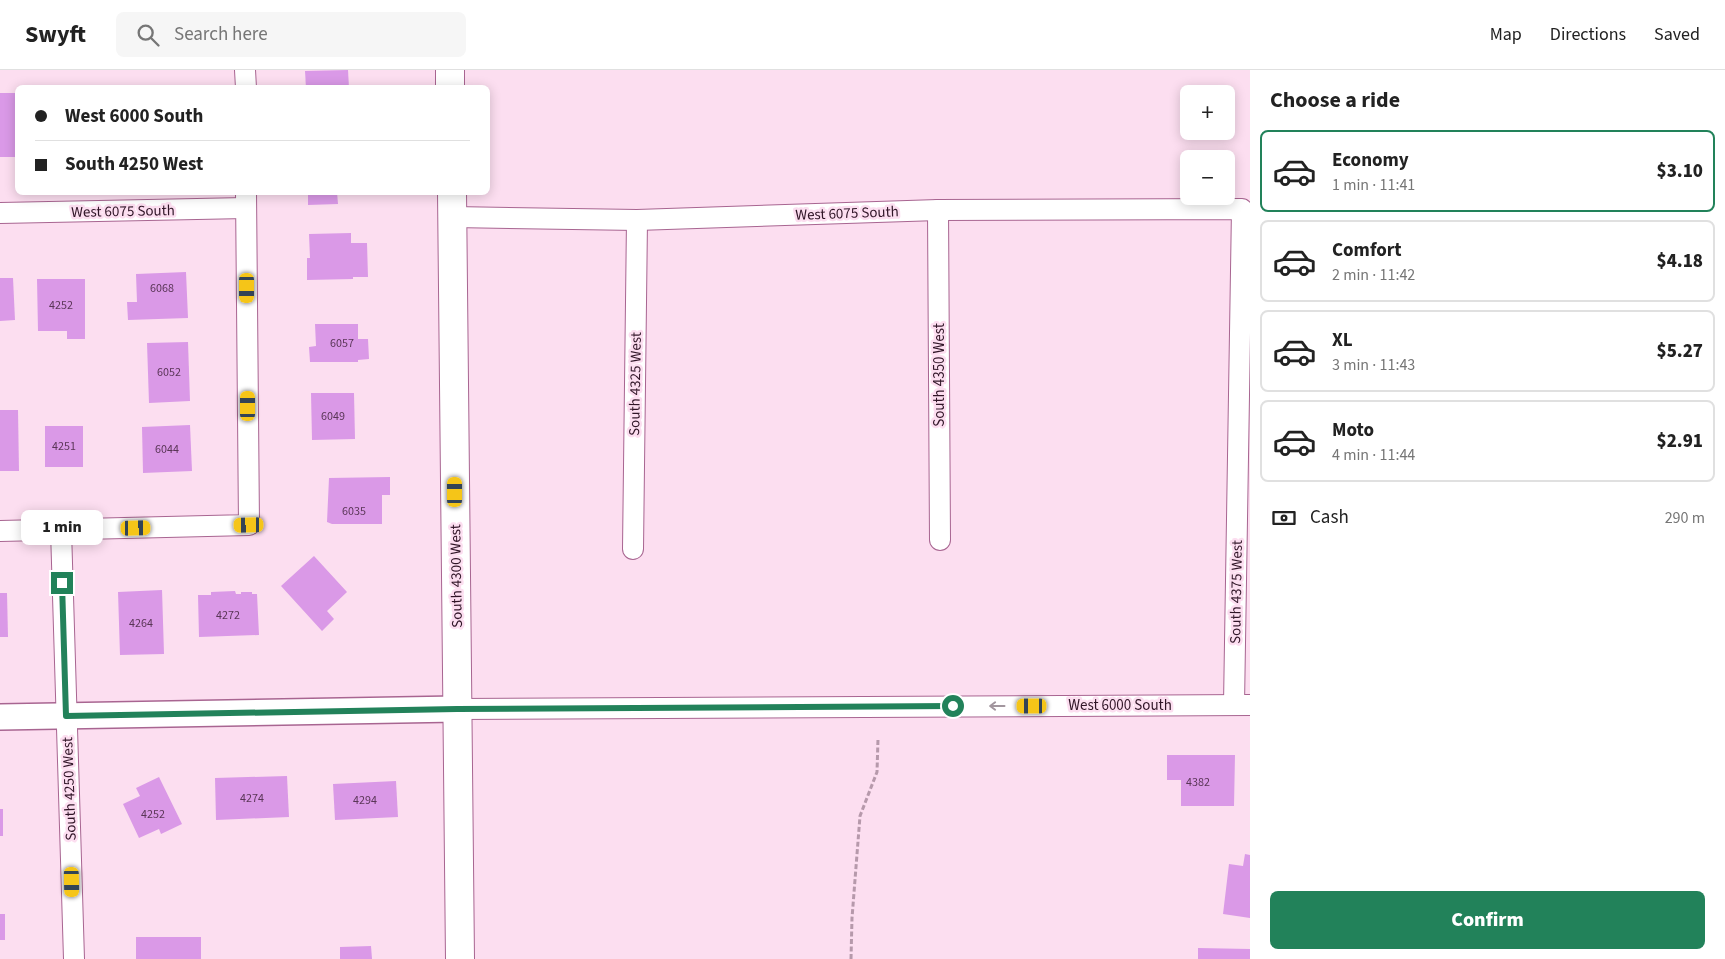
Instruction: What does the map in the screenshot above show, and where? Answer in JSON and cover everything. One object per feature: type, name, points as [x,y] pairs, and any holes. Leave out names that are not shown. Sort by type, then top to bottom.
[{"type":"main road","points":[[450,70],[450,85]]},
{"type":"main road","name":"South 4300 West","points":[[452,205],[460,959]]},
{"type":"street","points":[[245,70],[246,85]]},
{"type":"street","points":[[0,531],[249,525],[246,200]]},
{"type":"street","name":"West 6075 South","points":[[0,213],[246,200]]},
{"type":"street","name":"West 6075 South","points":[[452,205],[636,220],[938,210],[1242,210]]},
{"type":"street","name":"South 4350 West","points":[[938,210],[940,540]]},
{"type":"street","name":"South 4375 West","points":[[1242,210],[1242,705]]},
{"type":"street","name":"South 4325 West","points":[[633,549],[636,220]]},
{"type":"street","name":"South 4250 West","points":[[61,530],[74,959]]},
{"type":"street","name":"West 6000 South","points":[[0,717],[457,709],[1242,705]]},
{"type":"path","points":[[851,959],[852,918],[860,816],[877,772],[878,739]]},
{"type":"building","points":[[348,70],[349,85],[306,85],[305,71]]},
{"type":"building","points":[[0,93],[15,93],[15,157],[0,157]]},
{"type":"building","points":[[308,195],[337,195],[338,204],[308,205]]},
{"type":"building","points":[[351,233],[351,243],[367,243],[368,277],[307,280],[307,258],[310,258],[309,234]]},
{"type":"building","points":[[186,272],[188,318],[128,320],[127,302],[137,302],[136,274]]},
{"type":"building","points":[[0,278],[13,278],[15,320],[0,321]]},
{"type":"building","points":[[37,279],[85,279],[85,339],[67,339],[67,331],[38,331]]},
{"type":"building","points":[[315,324],[358,324],[358,339],[368,339],[369,359],[358,360],[358,362],[310,362],[309,347],[316,346]]},
{"type":"building","points":[[188,342],[190,401],[149,403],[147,343]]},
{"type":"building","points":[[311,393],[354,393],[355,439],[312,440]]},
{"type":"building","points":[[0,410],[18,410],[19,471],[0,471]]},
{"type":"building","points":[[190,425],[192,471],[143,473],[142,427]]},
{"type":"building","points":[[45,426],[83,426],[83,467],[45,467]]},
{"type":"building","points":[[390,477],[390,495],[382,495],[382,524],[332,524],[327,522],[329,478]]},
{"type":"building","points":[[314,556],[347,592],[327,611],[334,619],[322,631],[281,586]]},
{"type":"building","points":[[162,590],[164,654],[120,655],[118,592]]},
{"type":"building","points":[[235,591],[236,594],[252,592],[252,594],[257,594],[259,635],[199,637],[198,595],[211,595],[211,592]]},
{"type":"building","points":[[0,593],[7,593],[8,637],[0,637]]},
{"type":"building","points":[[1167,755],[1235,755],[1234,806],[1181,806],[1181,780],[1167,780]]},
{"type":"building","points":[[287,776],[289,817],[216,820],[215,778]]},
{"type":"building","points":[[159,777],[182,824],[161,834],[159,829],[139,838],[123,804],[140,796],[136,788]]},
{"type":"building","points":[[396,781],[398,817],[335,820],[333,784]]},
{"type":"building","points":[[0,809],[3,809],[3,836],[0,836]]},
{"type":"building","points":[[1245,854],[1250,855],[1250,918],[1223,914],[1229,864],[1243,866]]},
{"type":"building","points":[[0,914],[5,914],[5,940],[0,940]]},
{"type":"building","points":[[136,937],[201,937],[201,959],[136,959]]},
{"type":"building","points":[[371,946],[372,959],[340,959],[340,947]]},
{"type":"building","points":[[1198,948],[1250,949],[1250,959],[1198,959]]},
{"type":"route","points":[[62,583],[66,716],[457,709],[953,706]]}]
